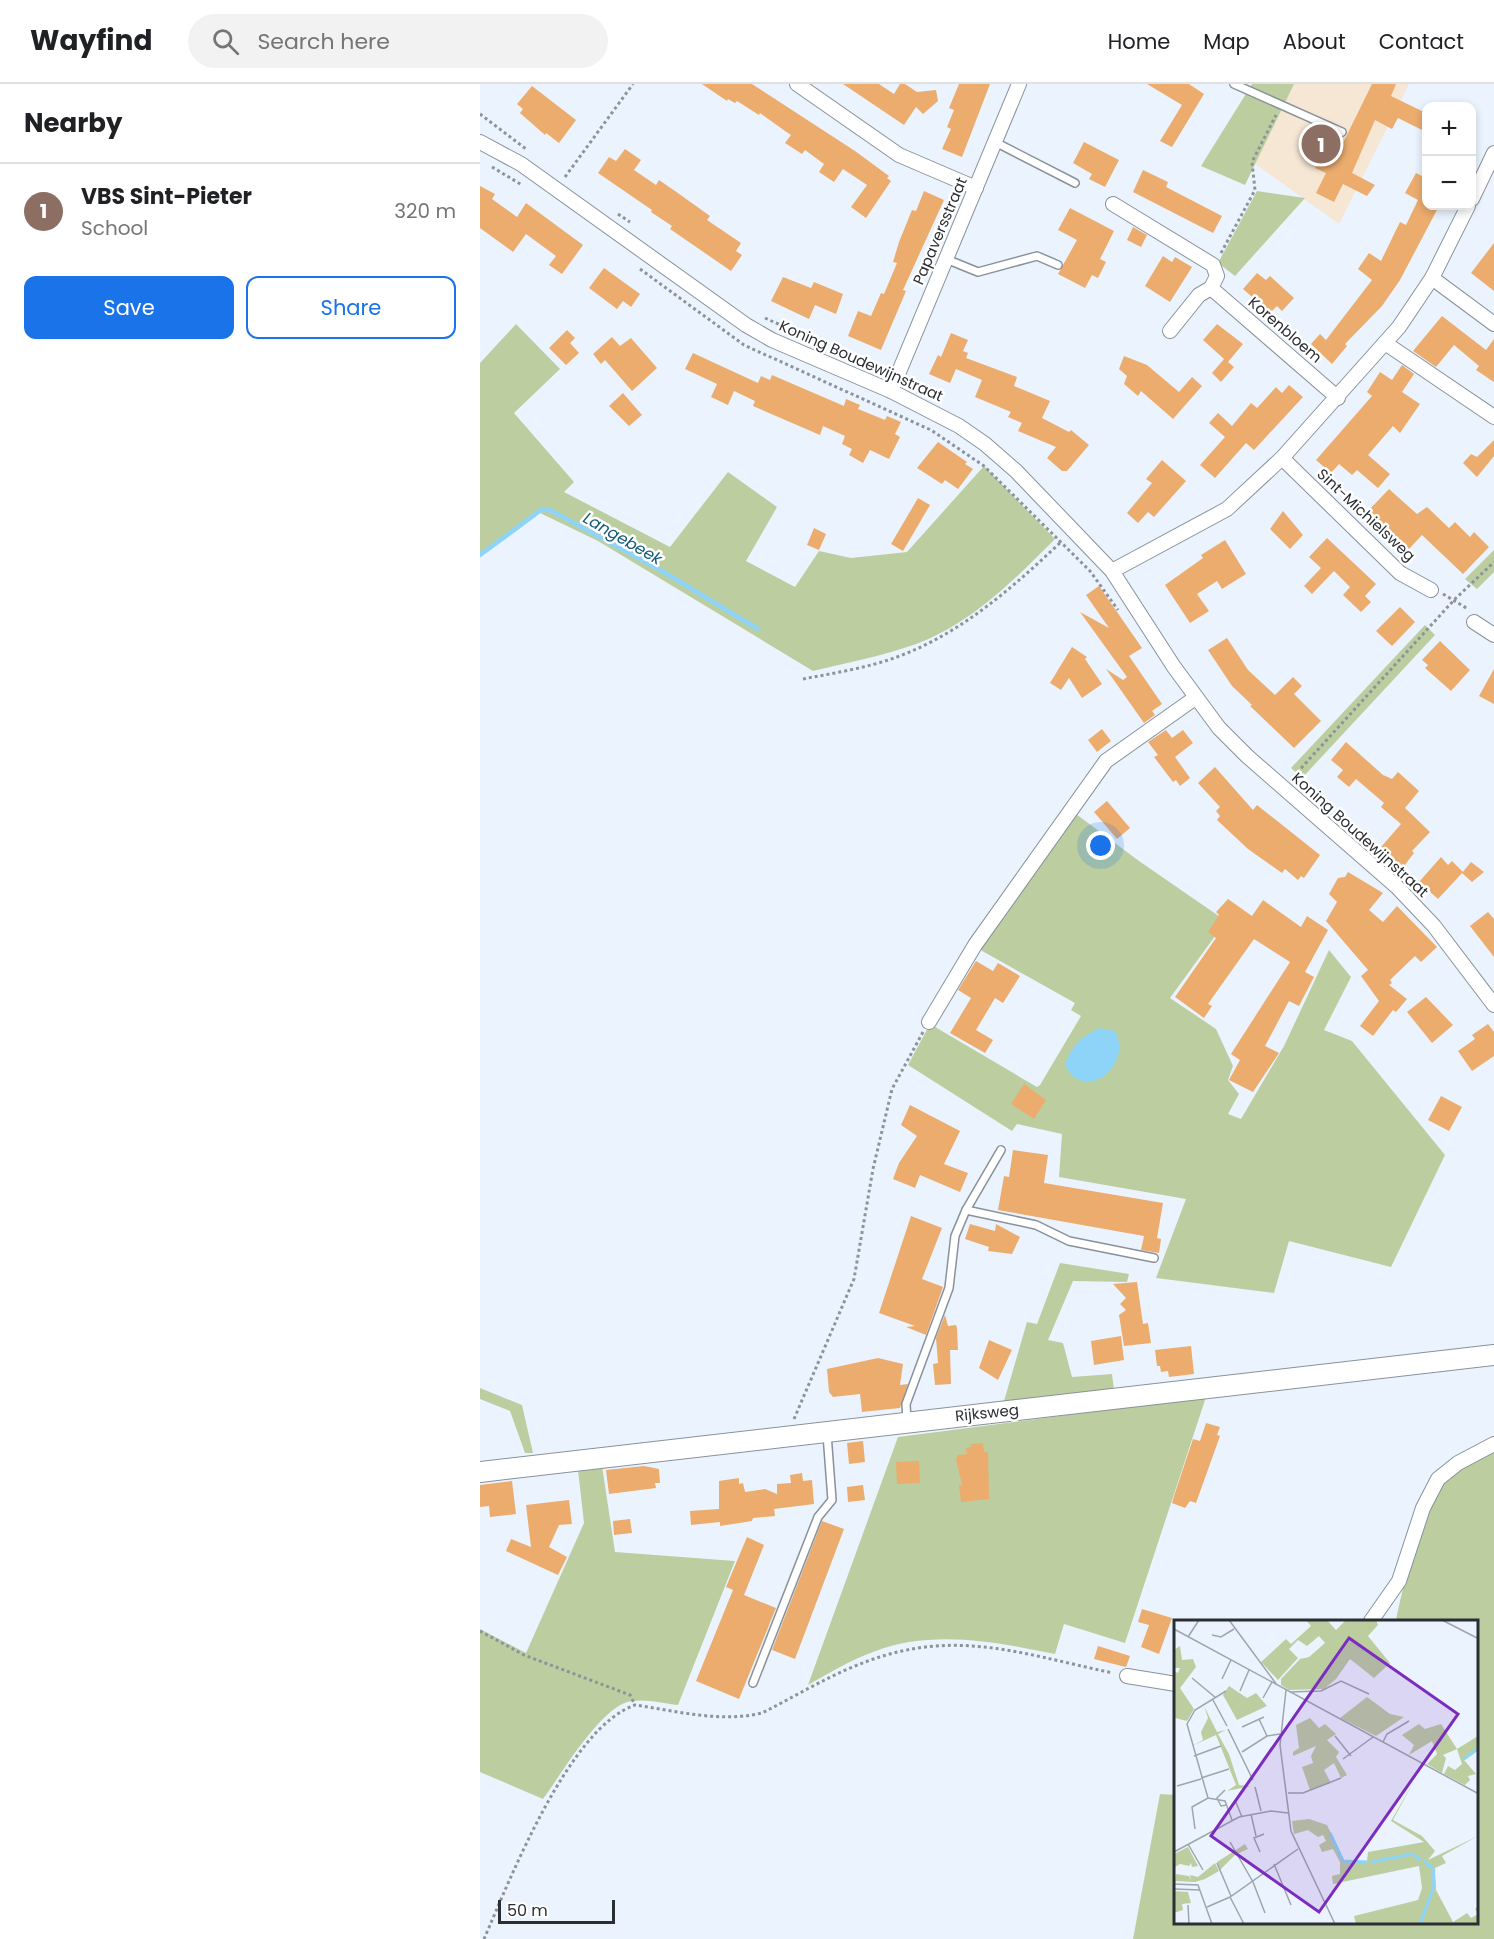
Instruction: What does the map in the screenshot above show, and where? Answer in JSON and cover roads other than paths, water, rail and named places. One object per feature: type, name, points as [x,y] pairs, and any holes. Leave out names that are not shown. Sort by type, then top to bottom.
[{"type":"main road","name":"Rijksweg","points":[[480,1472],[1494,1355]]},
{"type":"street","points":[[796,84],[899,155],[976,188]]},
{"type":"street","name":"Papaversstraat","points":[[891,391],[1019,84]]},
{"type":"street","name":"Koning Boudewijnstraat","points":[[480,142],[521,164],[746,325],[772,340],[891,391],[959,426],[985,444],[1074,530],[1112,571],[1195,698],[1247,756],[1397,887],[1441,934],[1494,1005]]},
{"type":"street","points":[[1476,191],[1494,153]]},
{"type":"street","points":[[1113,204],[1213,265],[1217,276],[1211,288],[1199,295],[1170,332]]},
{"type":"street","points":[[1112,571],[1227,509],[1282,458],[1385,343],[1432,278],[1466,210]]},
{"type":"street","points":[[1432,278],[1494,324]]},
{"type":"street","name":"Korenbloem","points":[[1211,288],[1338,398]]},
{"type":"street","points":[[1385,343],[1494,417]]},
{"type":"street","name":"Sint-Michielsweg","points":[[1282,458],[1400,573],[1431,590]]},
{"type":"street","points":[[1474,622],[1494,634]]},
{"type":"street","points":[[929,1022],[975,945],[1106,761],[1195,698]]},
{"type":"street","points":[[1372,1620],[1399,1581],[1423,1508],[1438,1479],[1458,1463],[1494,1444]]},
{"type":"street","points":[[1127,1676],[1174,1684]]},
{"type":"lane","points":[[1234,84],[1342,132]]},
{"type":"lane","points":[[995,142],[1075,183]]},
{"type":"lane","points":[[946,259],[978,272],[1037,256],[1058,265]]},
{"type":"lane","points":[[907,1422],[906,1404],[949,1288],[955,1236],[966,1210],[1000,1150]]},
{"type":"lane","points":[[966,1210],[1036,1225],[1069,1241],[1154,1258]]},
{"type":"lane","points":[[753,1683],[818,1517],[832,1500],[827,1431]]},
{"type":"water","points":[[1100,1028],[1115,1031],[1119,1044],[1118,1056],[1113,1067],[1104,1076],[1094,1081],[1084,1081],[1073,1076],[1065,1065],[1070,1052],[1078,1042]]},
{"type":"waterway","name":"Langebeek","points":[[480,555],[541,510],[550,510],[662,571],[758,629]]},
{"type":"place","name":"VBS Sint-Pieter","points":[[1321,144]]}]
